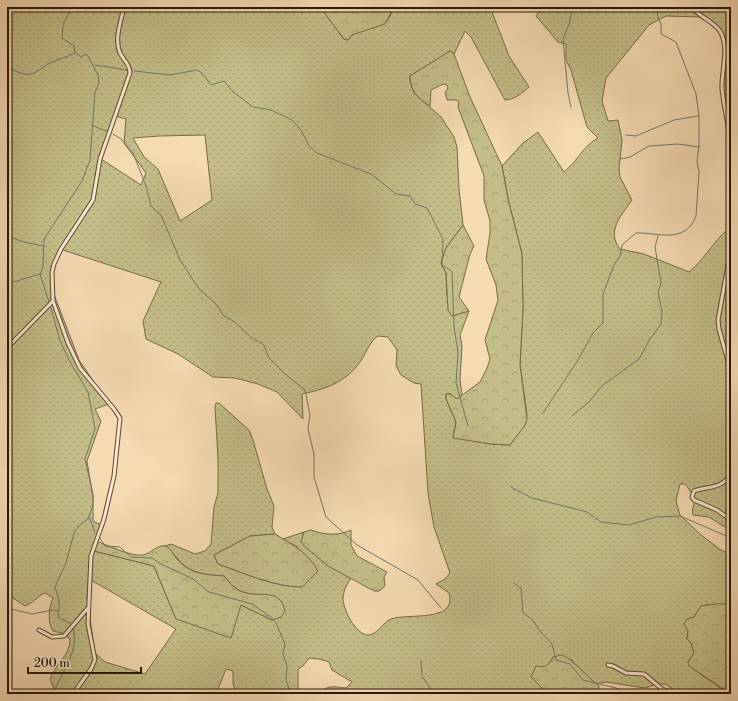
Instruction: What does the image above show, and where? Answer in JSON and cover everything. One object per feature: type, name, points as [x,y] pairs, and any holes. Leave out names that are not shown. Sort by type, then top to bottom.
[{"type":"street","points":[[73,694],[92,669],[95,660],[89,633],[88,608],[91,556],[104,519],[114,476],[120,417],[80,368],[68,343],[53,301],[51,286],[54,264],[61,249],[93,200],[100,159],[130,73],[128,64],[121,54],[118,46],[119,29],[124,7]]},
{"type":"street","points":[[692,7],[718,30],[723,41],[723,95],[731,141]]},
{"type":"street","points":[[731,170],[731,219]]},
{"type":"street","points":[[731,249],[718,325],[731,372]]},
{"type":"street","points":[[7,348],[53,301]]},
{"type":"street","points":[[731,474],[716,487],[694,490],[692,497],[694,500],[717,510],[731,520]]},
{"type":"street","points":[[38,630],[52,637],[64,636],[88,608]]},
{"type":"street","points":[[608,665],[626,673],[644,674],[662,689],[676,694]]},
{"type":"green space","points":[[7,7],[239,7],[243,9],[245,7],[320,7],[344,39],[348,40],[354,34],[383,24],[389,18],[394,7],[490,7],[509,56],[529,87],[521,94],[505,100],[471,37],[465,31],[454,54],[450,51],[410,76],[410,82],[414,93],[441,117],[454,137],[457,147],[459,189],[463,225],[446,248],[441,263],[446,273],[447,295],[452,316],[469,311],[460,335],[462,346],[460,380],[462,395],[457,399],[450,394],[446,394],[446,399],[456,422],[453,437],[491,444],[509,445],[525,425],[527,415],[520,365],[523,309],[522,254],[508,199],[502,166],[523,143],[538,132],[564,172],[573,164],[588,145],[598,138],[587,127],[571,70],[566,60],[566,44],[558,42],[536,16],[542,7],[731,7],[731,145],[724,113],[721,78],[725,60],[722,34],[704,17],[666,16],[649,25],[606,78],[602,101],[608,121],[618,120],[622,140],[619,169],[620,177],[632,200],[620,218],[615,230],[614,236],[620,249],[644,254],[689,272],[728,229],[731,150],[731,519],[725,527],[709,517],[693,515],[692,512],[694,504],[692,495],[685,484],[680,484],[676,501],[680,515],[701,535],[721,550],[731,555],[731,604],[705,605],[699,609],[694,617],[687,619],[687,639],[691,643],[694,653],[688,662],[700,674],[729,694],[681,694],[665,684],[657,684],[645,688],[606,682],[596,684],[576,667],[572,660],[553,657],[548,665],[531,677],[548,694],[320,694],[328,687],[346,688],[352,682],[332,670],[329,662],[309,658],[303,666],[298,669],[298,694],[280,694],[275,689],[270,694],[237,694],[233,684],[233,671],[226,669],[216,694],[56,694],[50,679],[68,650],[70,640],[66,634],[53,631],[51,627],[49,614],[53,598],[45,593],[25,606],[7,594]],"holes":[[[115,116],[126,119],[124,143],[146,173],[141,185],[101,159]],[[205,135],[212,200],[180,221],[158,169],[144,157],[133,138]],[[63,250],[161,282],[143,321],[146,339],[178,354],[213,377],[235,378],[258,384],[277,392],[303,419],[302,394],[319,390],[341,380],[360,362],[374,339],[378,336],[388,337],[397,350],[396,366],[401,375],[414,383],[421,384],[428,493],[434,527],[450,573],[445,579],[436,584],[449,593],[450,602],[446,609],[439,613],[429,615],[398,617],[391,619],[372,634],[364,634],[359,631],[347,614],[343,602],[345,589],[351,578],[301,542],[304,532],[283,539],[296,546],[318,571],[302,587],[281,585],[270,582],[218,564],[214,555],[250,536],[275,534],[272,527],[274,506],[267,489],[249,430],[219,403],[216,403],[215,407],[218,458],[218,493],[214,507],[211,544],[205,551],[195,554],[171,544],[165,546],[183,564],[193,571],[224,576],[232,586],[243,592],[274,597],[279,600],[284,611],[281,616],[272,620],[241,605],[176,619],[154,566],[94,551],[101,525],[93,521],[93,498],[87,461],[101,421],[95,409],[109,404],[79,360],[52,289],[52,273]],[[89,579],[176,629],[145,674],[105,662],[95,653],[87,597]]]},
{"type":"green space","points":[[320,7],[394,7],[385,24],[352,35],[348,40],[344,39]]},
{"type":"green space","points":[[450,51],[454,54],[470,97],[502,166],[508,199],[522,254],[523,309],[520,365],[527,419],[525,425],[510,445],[491,444],[453,438],[456,422],[446,399],[446,394],[450,394],[457,399],[480,382],[490,359],[485,340],[498,300],[496,285],[486,259],[490,233],[490,221],[484,200],[484,176],[458,107],[459,102],[456,100],[447,100],[445,93],[448,88],[447,85],[443,84],[431,90],[430,106],[416,94],[410,81],[410,76]]},
{"type":"green space","points":[[463,225],[474,246],[470,254],[459,297],[469,311],[452,316],[448,310],[446,273],[441,263],[446,248]]},
{"type":"green space","points":[[311,530],[331,534],[351,530],[351,545],[357,556],[387,572],[384,577],[385,586],[379,591],[374,591],[328,566],[301,542],[304,532]]},
{"type":"green space","points":[[275,534],[305,554],[318,571],[302,587],[281,585],[270,582],[218,564],[214,555],[250,536]]},
{"type":"green space","points":[[96,541],[126,553],[138,555],[146,554],[160,546],[165,546],[187,568],[199,573],[224,576],[235,588],[249,594],[274,596],[279,599],[285,611],[281,617],[272,620],[241,605],[231,638],[176,619],[154,566],[94,551]]},
{"type":"green space","points":[[731,604],[731,694],[689,666],[688,662],[694,653],[691,643],[687,639],[688,631],[684,624],[687,619],[694,617],[701,606]]},
{"type":"green space","points":[[561,655],[565,656],[574,663],[599,686],[598,694],[548,694],[531,677],[536,666],[542,667],[547,665],[553,657]]},
{"type":"waterway","points":[[72,7],[63,25],[62,38],[74,46],[75,52]]},
{"type":"waterway","points":[[571,107],[568,93],[563,39],[569,24],[573,7]]},
{"type":"waterway","points":[[543,413],[578,360],[593,333],[603,323],[603,294],[614,265],[620,256],[622,245],[636,233],[661,235],[678,234],[685,231],[691,225],[696,216],[699,172],[697,161],[699,146],[699,116],[696,94],[676,42],[661,34],[661,24],[657,14],[659,7]]},
{"type":"waterway","points":[[7,67],[25,74],[33,74],[50,63],[75,53]]},
{"type":"waterway","points":[[49,302],[40,274],[43,267],[44,239],[82,181],[90,160],[95,92],[99,83],[98,75],[88,56],[85,54],[81,57],[76,53]]},
{"type":"waterway","points":[[95,65],[127,70]]},
{"type":"waterway","points":[[135,71],[170,75],[197,70],[202,73],[211,85],[224,81],[232,91],[253,107],[271,110],[292,120],[301,130],[309,146],[317,153],[371,174],[396,194],[410,196],[415,204],[427,208],[443,239],[442,265],[452,272],[454,327],[458,352],[456,383],[468,426]]},
{"type":"waterway","points":[[626,135],[636,136],[674,120],[698,116]]},
{"type":"waterway","points":[[92,125],[108,132]]},
{"type":"waterway","points":[[113,134],[121,139],[133,153],[146,186],[151,206],[161,215],[180,260],[199,289],[215,303],[224,316],[235,322],[252,338],[264,345],[269,358],[285,374],[305,390],[310,415],[308,429],[314,454],[314,477],[326,517],[357,545],[418,580],[441,608]]},
{"type":"waterway","points":[[620,159],[630,157],[649,146],[678,144],[699,147]]},
{"type":"waterway","points":[[7,236],[24,242],[43,246]]},
{"type":"waterway","points":[[572,416],[589,402],[603,385],[639,359],[650,339],[661,324],[662,312],[658,292],[661,283],[655,247],[658,236]]},
{"type":"waterway","points":[[7,284],[40,274]]},
{"type":"waterway","points":[[51,308],[60,341],[69,360],[88,392],[95,429],[85,459],[93,494],[93,505],[88,519],[78,527],[74,533],[66,563],[55,587],[59,602],[58,617],[71,624]]},
{"type":"waterway","points":[[511,487],[532,498],[587,512],[601,522],[629,525],[656,517],[680,516],[731,538]]},
{"type":"waterway","points":[[89,517],[95,532]]},
{"type":"waterway","points":[[100,538],[105,546],[120,547],[131,557],[152,558],[161,564],[193,579],[209,592],[252,604],[271,617],[276,623],[285,644],[283,654],[287,666],[286,680],[291,694]]},
{"type":"waterway","points":[[514,583],[521,588],[523,613],[533,620],[539,630],[552,644],[556,660],[570,664],[583,680],[616,688],[632,694]]},
{"type":"waterway","points":[[7,608],[32,614],[53,610],[58,611]]},
{"type":"waterway","points":[[53,694],[72,653],[74,645],[73,628]]},
{"type":"waterway","points":[[421,661],[422,676],[434,694]]},
{"type":"waterway","points":[[636,694],[645,694]]}]
